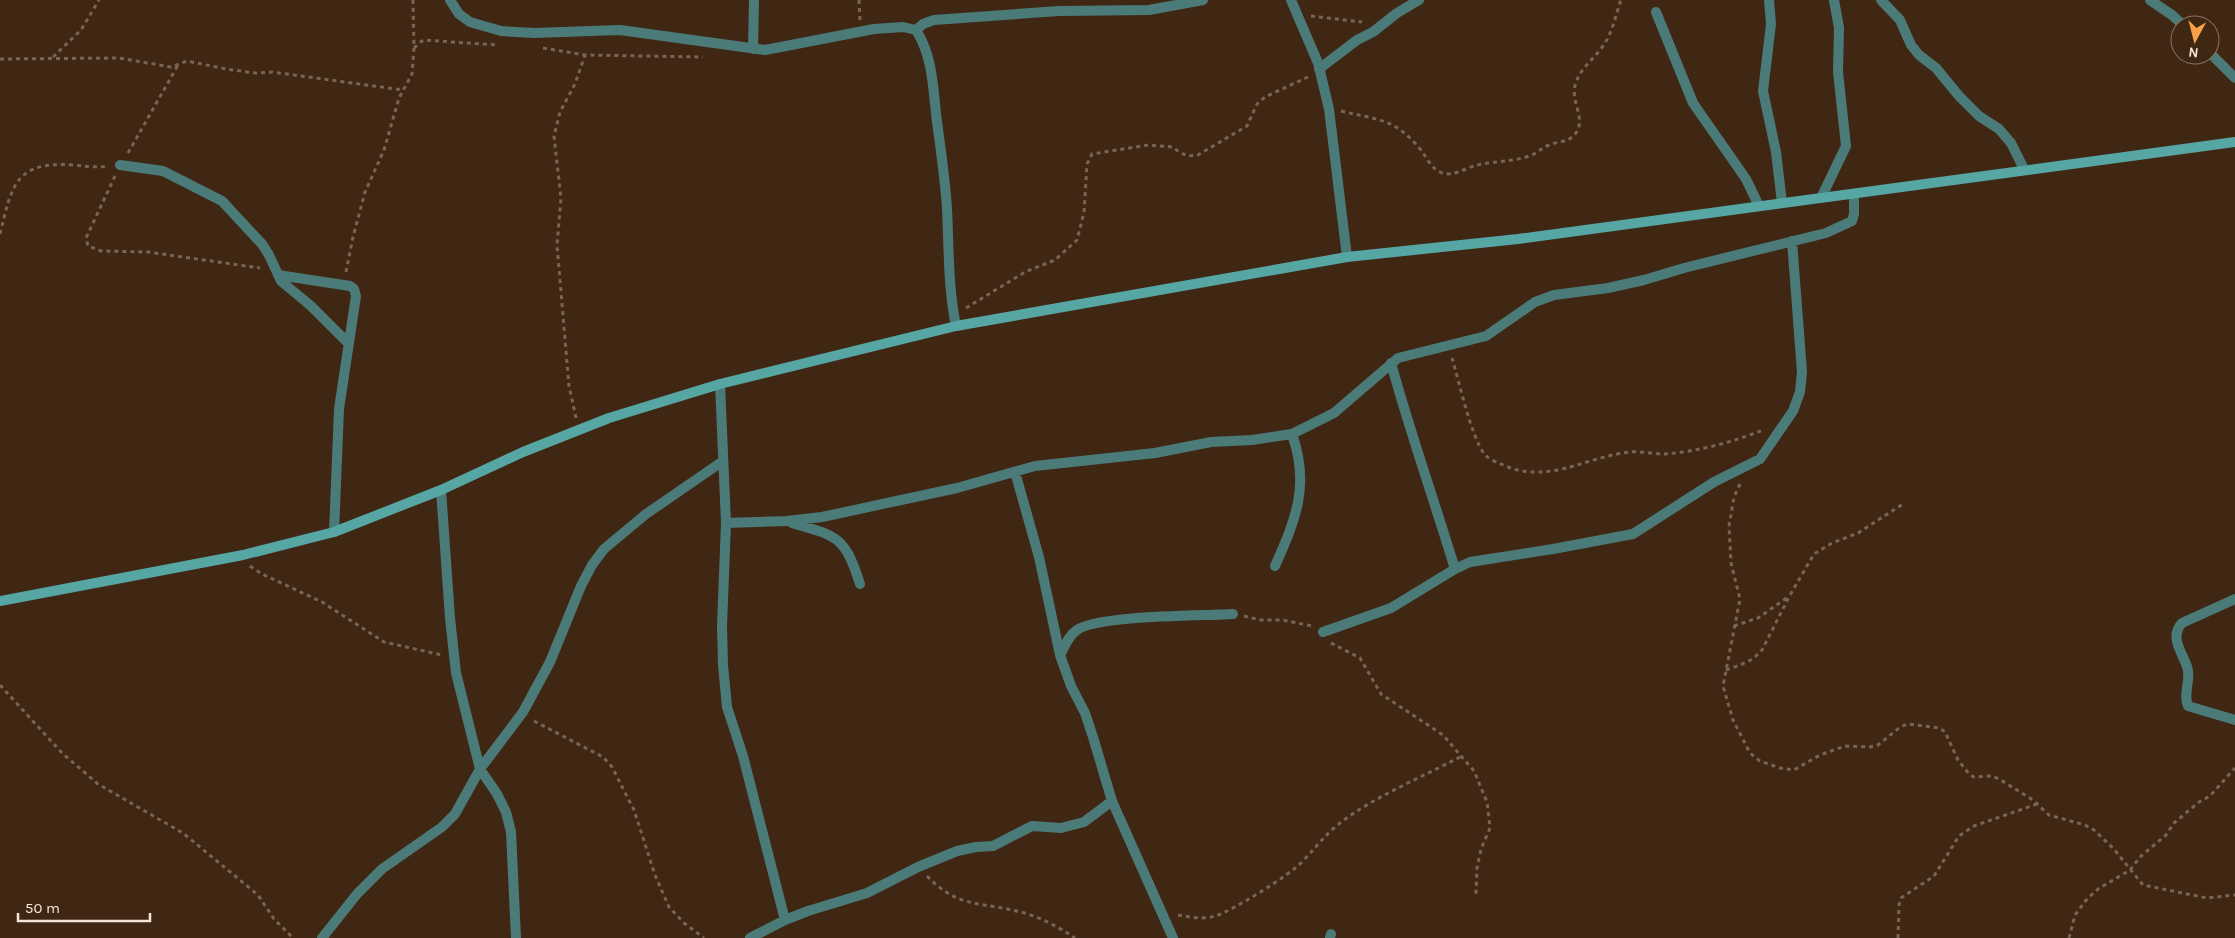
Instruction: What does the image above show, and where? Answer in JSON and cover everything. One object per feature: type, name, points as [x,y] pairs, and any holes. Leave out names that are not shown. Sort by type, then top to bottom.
[{"type":"street","points":[[450,0],[459,14],[470,22],[501,31],[534,33],[620,30],[765,50],[793,46],[860,31],[903,27],[916,30],[924,42],[928,55],[932,84],[946,206],[956,326]]},
{"type":"street","points":[[753,49],[754,0]]},
{"type":"street","points":[[916,30],[923,24],[934,20],[1059,11],[1149,10],[1203,0]]},
{"type":"street","points":[[1291,0],[1320,71],[1329,109],[1346,257]]},
{"type":"street","points":[[1320,71],[1352,44],[1419,0]]},
{"type":"street","points":[[1769,0],[1770,24],[1763,91],[1776,152],[1782,203]]},
{"type":"street","points":[[1821,198],[1846,146],[1838,72],[1839,28],[1834,0]]},
{"type":"street","points":[[1881,0],[1900,20],[1911,44],[1919,55],[1936,68],[1959,96],[1979,116],[1999,129],[2011,143],[2024,169]]},
{"type":"street","points":[[2150,0],[2172,15]]},
{"type":"street","points":[[1656,12],[1693,103],[1746,179],[1759,206]]},
{"type":"street","points":[[2220,63],[2235,78]]},
{"type":"street","points":[[0,601],[243,555],[334,532],[441,490],[578,429],[720,384],[956,326],[1346,257],[1518,239],[2024,169],[2235,142]]},
{"type":"street","points":[[120,165],[163,171],[222,201],[262,244],[281,281],[311,306],[349,344]]},
{"type":"street","points":[[726,523],[787,521],[866,508],[957,488],[1035,466],[1155,453],[1211,442],[1252,440],[1292,434],[1334,413],[1357,395],[1391,363],[1405,356],[1486,336],[1535,302],[1554,295],[1608,288],[1644,280],[1684,268],[1826,233],[1850,223],[1854,214],[1854,194]]},
{"type":"street","points":[[1323,632],[1391,608],[1470,562],[1633,534],[1714,482],[1760,459],[1793,411],[1800,392],[1802,372],[1792,241]]},
{"type":"street","points":[[277,272],[350,286],[354,289],[356,296],[339,409],[334,532]]},
{"type":"street","points":[[1391,363],[1407,421],[1455,569]]},
{"type":"street","points":[[720,384],[726,523],[722,626],[727,707],[743,756],[785,920]]},
{"type":"street","points":[[1276,566],[1292,526],[1298,503],[1301,470],[1299,455],[1292,434]]},
{"type":"street","points":[[322,938],[357,894],[382,869],[442,827],[455,814],[480,769],[523,712],[547,668],[592,565],[622,533],[723,461]]},
{"type":"street","points":[[1015,472],[1039,556],[1060,655],[1071,686],[1085,713],[1112,801],[1173,938]]},
{"type":"street","points":[[441,490],[456,673],[480,769],[506,812],[511,832],[516,938]]},
{"type":"street","points":[[787,521],[828,534],[846,548],[860,584]]},
{"type":"street","points":[[2235,599],[2182,623],[2178,629],[2178,646],[2188,668],[2186,694],[2188,706],[2235,720]]},
{"type":"street","points":[[1060,655],[1068,638],[1088,624],[1114,620],[1233,614]]},
{"type":"street","points":[[750,938],[785,920],[867,893],[918,867],[957,851],[976,846],[993,846],[1032,826],[1061,828],[1084,822],[1112,801]]},
{"type":"path","points":[[53,58],[81,30],[99,0]]},
{"type":"path","points":[[345,285],[347,262],[365,192],[384,150],[393,115],[412,74],[414,48],[413,0]]},
{"type":"path","points":[[859,0],[860,31]]},
{"type":"path","points":[[1329,109],[1380,118],[1394,124],[1420,149],[1433,167],[1442,173],[1454,174],[1476,166],[1528,156],[1550,144],[1566,140],[1576,133],[1580,126],[1580,116],[1575,102],[1575,86],[1586,66],[1607,41],[1621,0]]},
{"type":"path","points":[[1298,18],[1314,16],[1380,26]]},
{"type":"path","points":[[414,48],[423,40],[500,46]]},
{"type":"path","points":[[535,47],[585,55],[710,57]]},
{"type":"path","points":[[578,429],[569,386],[557,245],[561,198],[554,136],[560,112],[575,84],[585,55]]},
{"type":"path","points":[[0,59],[119,58],[156,66],[171,67],[187,61],[255,73],[272,72],[403,90]]},
{"type":"path","points":[[178,65],[120,165],[86,238],[88,246],[101,251],[148,252],[277,272]]},
{"type":"path","points":[[954,314],[976,303],[1025,272],[1055,260],[1077,240],[1084,212],[1088,178],[1087,164],[1092,154],[1148,145],[1173,147],[1188,156],[1198,155],[1246,126],[1257,104],[1264,97],[1320,71]]},
{"type":"path","points":[[0,234],[13,190],[24,173],[44,166],[101,167],[120,165]]},
{"type":"path","points":[[1448,346],[1476,436],[1486,455],[1516,472],[1542,473],[1565,470],[1600,458],[1630,452],[1664,454],[1732,442],[1771,427]]},
{"type":"path","points":[[1746,467],[1734,497],[1729,526],[1731,563],[1740,599],[1724,686],[1733,720],[1750,752],[1760,761],[1780,768],[1794,770],[1820,755],[1844,746],[1870,747],[1878,745],[1907,724],[1940,728],[1945,732],[1958,760],[1970,775],[1974,777],[1992,776],[1999,779],[2037,804],[2049,815],[2085,825],[2094,830],[2113,848],[2144,885],[2207,898],[2235,895]]},
{"type":"path","points":[[1726,670],[1740,666],[1753,659],[1762,650],[1790,595],[1814,554],[1858,533],[1903,504]]},
{"type":"path","points":[[243,555],[252,569],[322,602],[384,642],[454,658]]},
{"type":"path","points":[[1734,626],[1758,618],[1790,595]]},
{"type":"path","points":[[1233,614],[1260,620],[1290,621],[1313,626],[1323,632],[1332,643],[1360,658],[1381,694],[1435,728],[1462,756],[1474,771],[1488,802],[1490,828],[1485,836],[1477,868],[1476,894]]},
{"type":"path","points":[[0,685],[62,753],[90,778],[183,833],[258,895],[274,918],[293,938]]},
{"type":"path","points":[[523,712],[545,728],[603,757],[612,768],[634,810],[652,868],[669,907],[684,923],[704,938]]},
{"type":"path","points":[[1165,922],[1178,915],[1202,918],[1216,916],[1238,904],[1301,863],[1328,831],[1350,816],[1372,802],[1462,756]]},
{"type":"path","points":[[2069,938],[2075,915],[2088,899],[2098,889],[2130,870],[2140,857],[2166,835],[2174,823],[2199,802],[2210,796],[2235,768]]},
{"type":"path","points":[[1898,938],[1898,905],[1902,898],[1934,876],[1959,836],[1974,826],[2037,804]]},
{"type":"path","points":[[918,867],[950,895],[962,902],[1024,913],[1053,925],[1075,938]]}]
